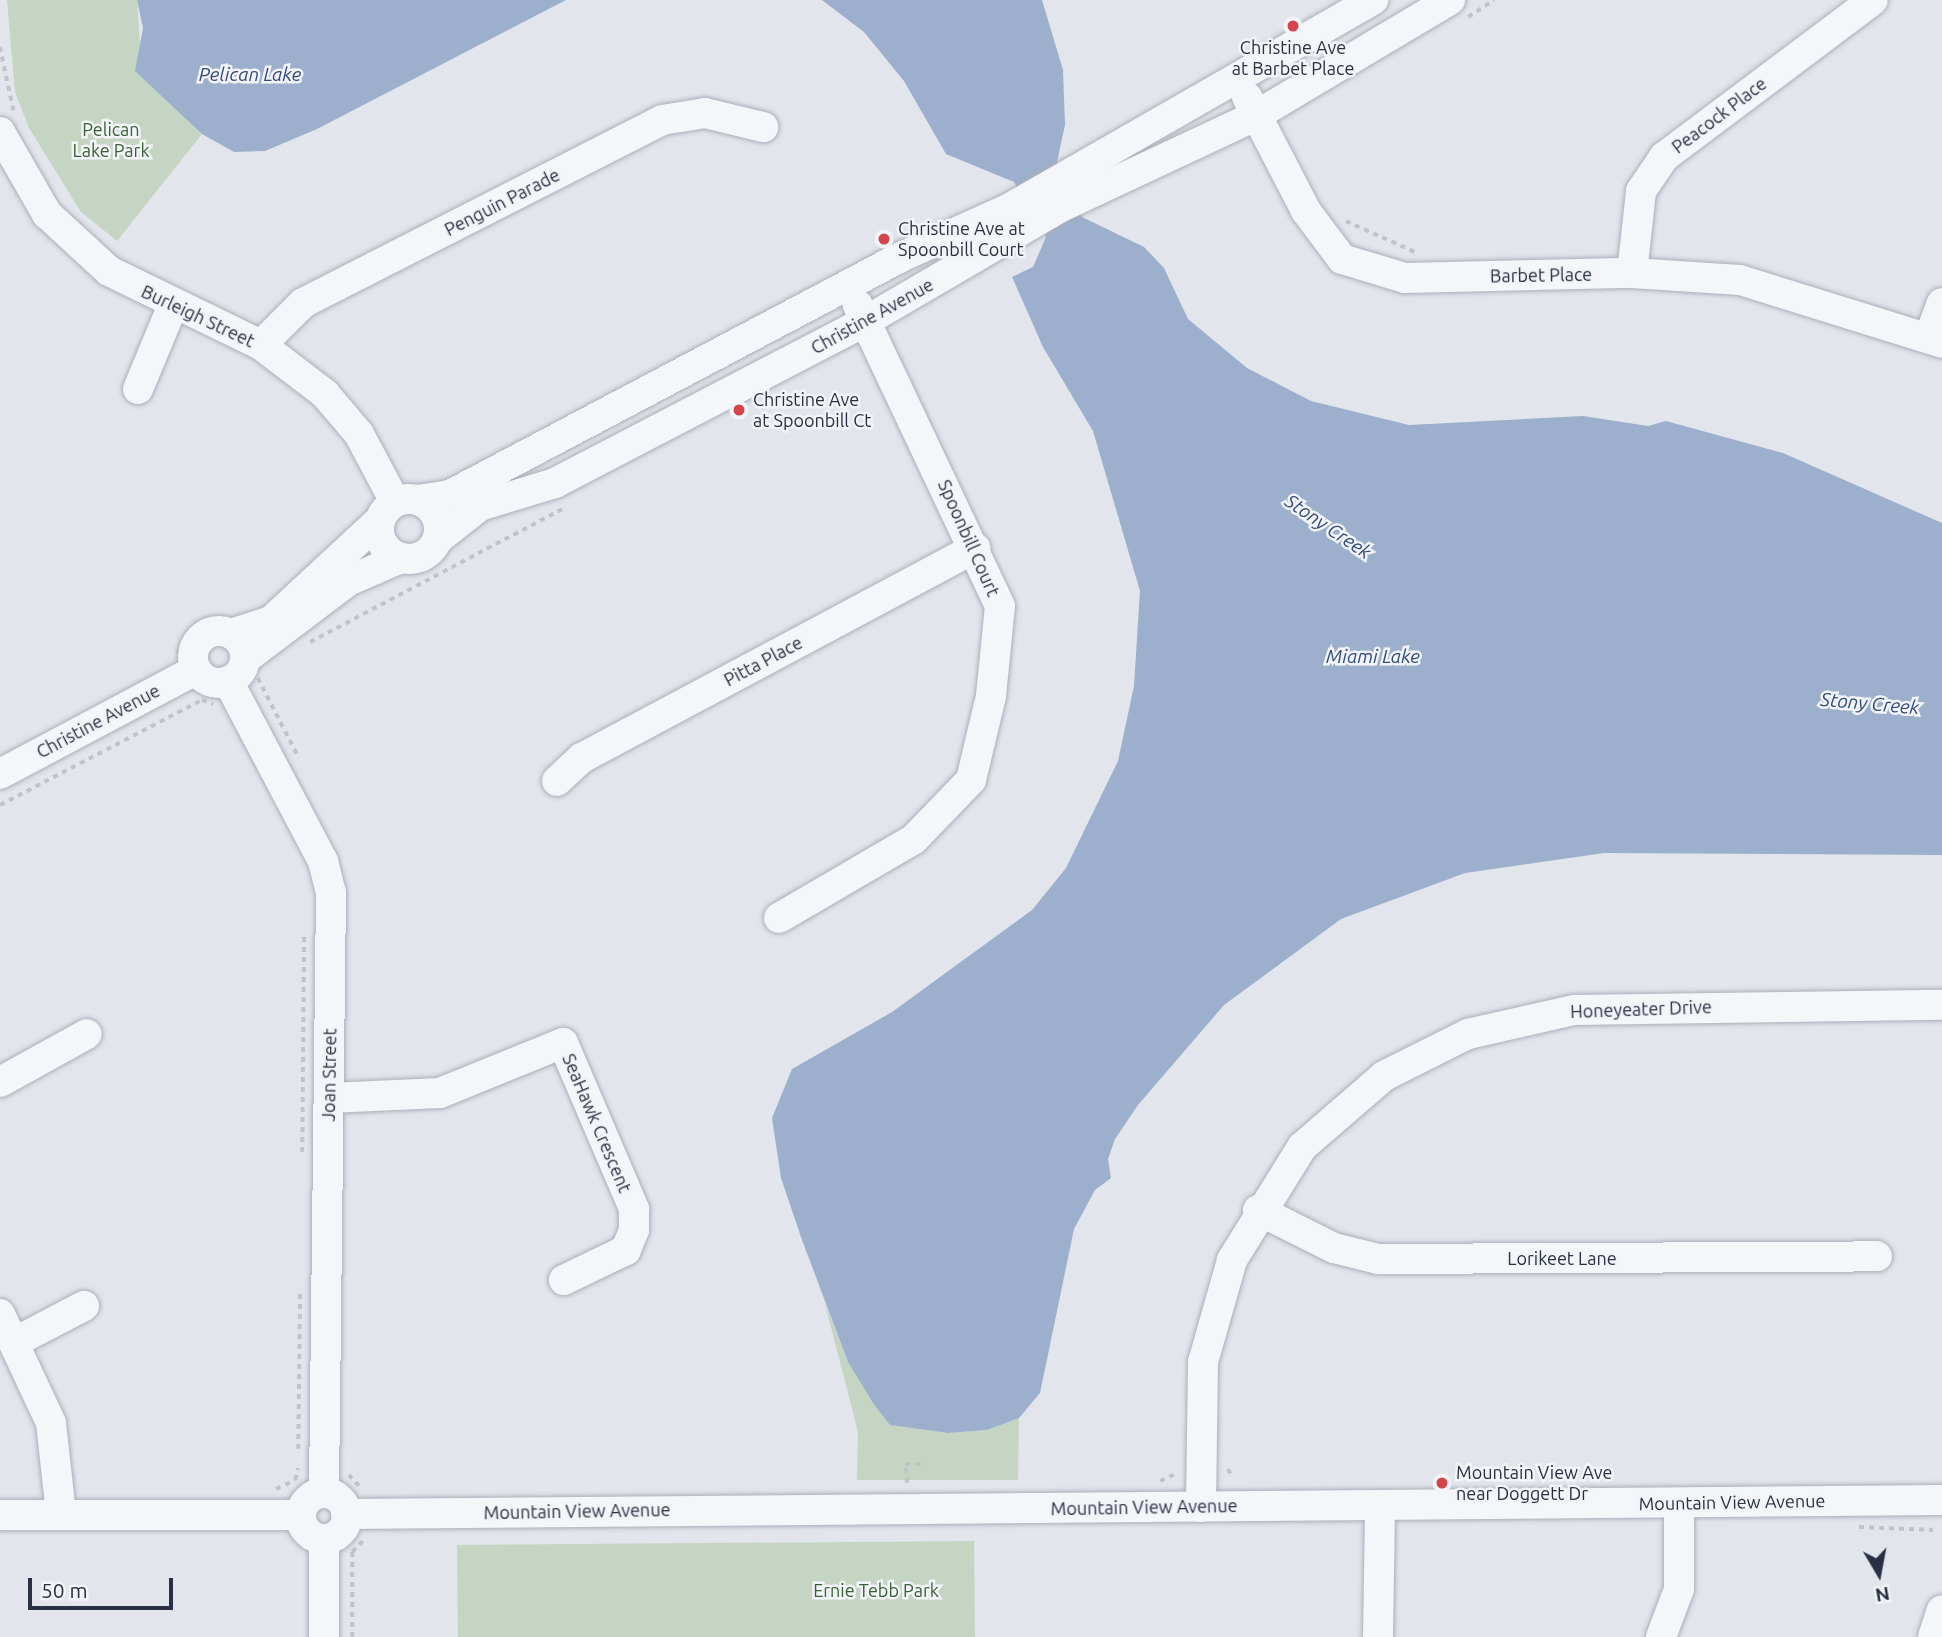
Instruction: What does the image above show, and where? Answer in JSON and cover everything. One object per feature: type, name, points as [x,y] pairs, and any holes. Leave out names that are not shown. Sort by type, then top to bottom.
[{"type":"street","name":"Christine Avenue","points":[[1100,174],[1237,80],[1373,0]]},
{"type":"street","name":"Peacock Place","points":[[1632,272],[1641,191],[1664,157],[1874,0]]},
{"type":"street","name":"Christine Avenue","points":[[398,508],[450,495],[848,285],[1014,219],[1100,174],[1257,114],[1453,13]]},
{"type":"street","name":"Barbet Place","points":[[1237,80],[1306,211],[1342,260],[1405,278],[1632,272],[1740,280],[1936,340]]},
{"type":"street","name":"Penguin Parade","points":[[261,345],[303,303],[663,120],[705,113],[764,127]]},
{"type":"street","name":"Burleigh Street","points":[[5,136],[66,236],[109,271],[173,305],[261,345],[295,367],[350,424],[398,508]]},
{"type":"street","name":"Christine Avenue","points":[[438,538],[480,506],[555,483],[866,321],[1014,219]]},
{"type":"street","name":"Spoonbill Court","points":[[779,918],[914,839],[971,780],[991,696],[1000,606],[975,548],[848,285]]},
{"type":"street","points":[[1936,340],[1942,303]]},
{"type":"street","points":[[138,389],[173,305]]},
{"type":"street","points":[[398,508],[382,544],[401,558]]},
{"type":"street","points":[[398,508],[435,513],[438,538],[424,555],[401,558],[348,581],[207,680],[185,663],[200,639],[215,631],[234,661],[271,621],[398,508]]},
{"type":"street","name":"Pitta Place","points":[[558,781],[582,758],[975,548]]},
{"type":"street","name":"Joan Street","points":[[234,661],[323,861],[331,892],[324,1493]]},
{"type":"street","name":"Christine Avenue","points":[[0,774],[185,663]]},
{"type":"street","name":"Honeyeater Drive","points":[[1201,1507],[1208,1336],[1232,1260],[1258,1210],[1303,1147],[1350,1100],[1418,1056],[1490,1027],[1591,1009],[1942,1005]]},
{"type":"street","points":[[0,1082],[88,1034]]},
{"type":"street","name":"SeaHawk Crescent","points":[[329,1098],[440,1093],[563,1043],[634,1209],[634,1230],[626,1250],[564,1280]]},
{"type":"street","name":"Lorikeet Lane","points":[[1258,1210],[1335,1248],[1378,1259],[1877,1256]]},
{"type":"street","points":[[15,1342],[84,1306]]},
{"type":"street","points":[[0,1314],[15,1342],[58,1447],[61,1514]]},
{"type":"street","points":[[324,1493],[342,1502],[346,1514],[339,1533],[324,1539],[305,1530],[300,1516],[310,1497],[324,1493]]},
{"type":"street","name":"Mountain View Avenue","points":[[346,1514],[1942,1500]]},
{"type":"street","points":[[1661,1637],[1679,1588],[1679,1503]]},
{"type":"street","points":[[1378,1637],[1380,1505]]},
{"type":"street","points":[[0,1515],[300,1516]]},
{"type":"street","points":[[324,1539],[324,1637]]},
{"type":"street","points":[[1933,1637],[1942,1610]]},
{"type":"path","points":[[1453,13],[1494,0]]},
{"type":"path","points":[[0,47],[5,136]]},
{"type":"path","points":[[1337,215],[1373,239],[1428,253]]},
{"type":"path","points":[[300,648],[579,500]]},
{"type":"path","points":[[185,663],[195,625],[234,661],[305,771]]},
{"type":"path","points":[[0,806],[202,700],[234,661]]},
{"type":"path","points":[[302,1155],[304,925]]},
{"type":"path","points":[[273,1489],[295,1480],[298,1469],[301,1278]]},
{"type":"path","points":[[1225,1460],[1232,1476]]},
{"type":"path","points":[[906,1483],[905,1464],[926,1464]]},
{"type":"path","points":[[1851,1527],[1933,1530]]},
{"type":"path","points":[[352,1637],[352,1552],[365,1538]]},
{"type":"green space","name":"Pelican Lake Park","points":[[7,0],[137,0],[140,47],[178,110],[202,134],[117,241],[81,212],[29,128],[15,92]]},
{"type":"green space","points":[[824,1300],[848,1362],[890,1425],[948,1433],[987,1430],[1019,1418],[1018,1480],[857,1480],[858,1432]]},
{"type":"green space","name":"Ernie Tebb Park","points":[[974,1541],[975,1637],[458,1637],[457,1545]]},
{"type":"water","name":"Pelican Lake","points":[[137,0],[566,0],[317,129],[265,151],[234,152],[202,134],[135,71],[143,28]]},
{"type":"water","name":"Miami Lake","points":[[822,0],[1042,0],[1063,70],[1065,125],[1057,162],[1082,217],[1144,247],[1164,268],[1188,319],[1247,368],[1311,401],[1409,425],[1583,416],[1648,426],[1666,421],[1783,453],[1942,523],[1942,855],[1604,853],[1465,873],[1341,919],[1224,1005],[1138,1105],[1115,1139],[1108,1159],[1111,1178],[1095,1190],[1074,1229],[1040,1393],[1019,1418],[987,1430],[948,1433],[890,1425],[873,1403],[848,1362],[802,1240],[781,1178],[772,1118],[792,1069],[892,1012],[1032,910],[1066,868],[1118,761],[1134,686],[1140,591],[1093,431],[1043,347],[1012,277],[1033,267],[1046,237],[1014,182],[946,154],[904,81],[864,32]]},
{"type":"place","name":"Christine Ave at Barbet Place","points":[[1293,26]]},
{"type":"place","name":"Christine Ave at Spoonbill Court","points":[[884,239]]},
{"type":"place","name":"Christine Ave at Spoonbill Ct","points":[[739,410]]},
{"type":"place","name":"Mountain View Ave near Doggett Dr","points":[[1442,1483]]},
{"type":"water label","name":"Stony Creek","points":[[1328,527]]},
{"type":"water label","name":"Stony Creek","points":[[1870,704]]}]
